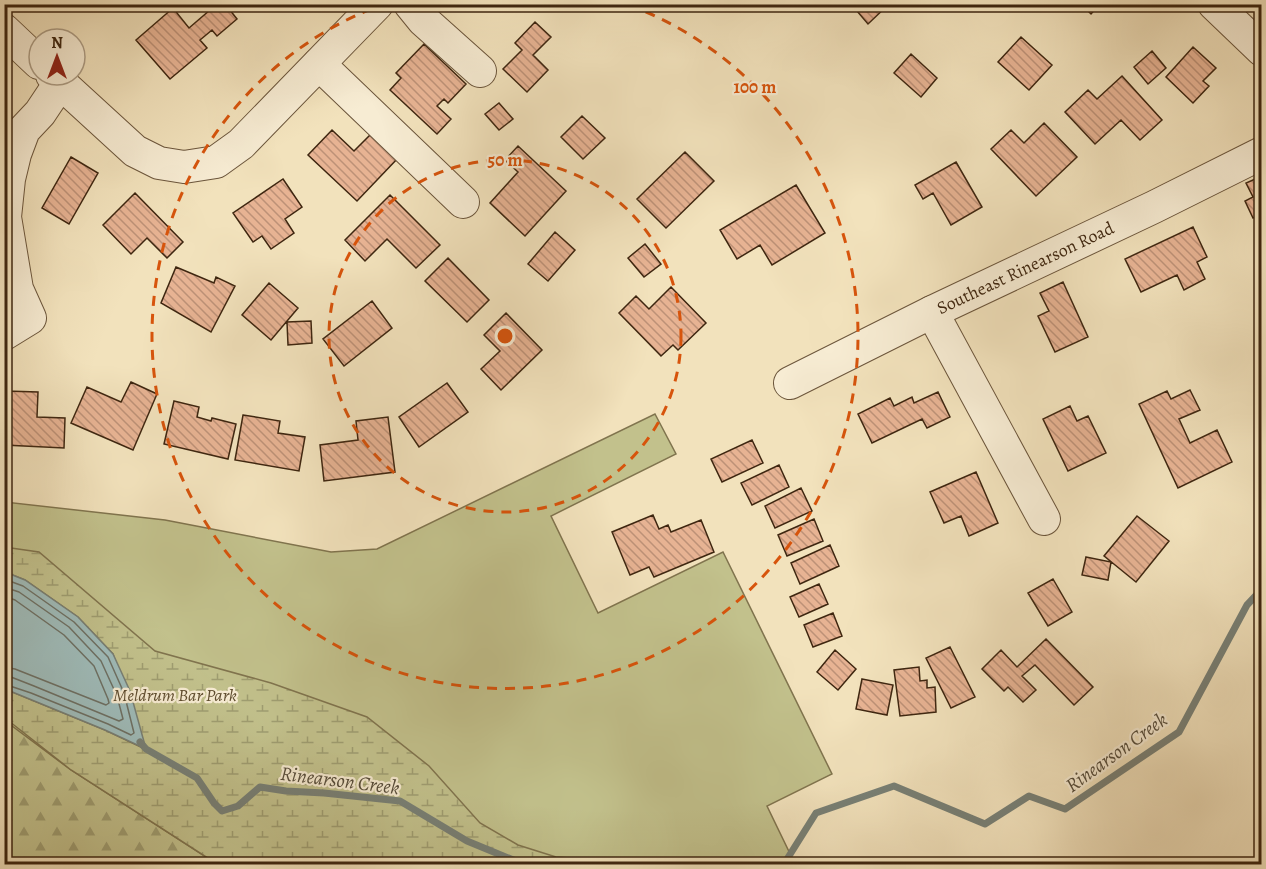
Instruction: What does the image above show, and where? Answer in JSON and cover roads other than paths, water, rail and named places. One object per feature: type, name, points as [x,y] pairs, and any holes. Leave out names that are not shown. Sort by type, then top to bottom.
[{"type":"street","points":[[64,87],[135,151],[159,163],[184,167],[216,162],[242,144],[377,4]]},
{"type":"street","points":[[410,4],[423,20],[480,71]]},
{"type":"street","points":[[1214,4],[1262,50]]},
{"type":"street","points":[[4,30],[27,52]]},
{"type":"street","points":[[319,64],[463,202]]},
{"type":"street","points":[[4,334],[30,318],[17,289],[5,218],[9,179],[15,154],[24,130],[40,113],[47,87]]},
{"type":"street","name":"Southeast Rinearson Road","points":[[790,383],[1262,153]]},
{"type":"street","points":[[932,312],[1044,519]]},
{"type":"water","points":[[5,572],[25,580],[78,617],[113,654],[130,691],[146,749],[5,689]]},
{"type":"waterway","name":"Rinearson Creek","points":[[784,864],[816,813],[894,786],[985,824],[1029,796],[1065,809],[1179,732],[1247,605],[1262,589]]},
{"type":"waterway","name":"Rinearson Creek","points":[[140,742],[146,749],[197,778],[222,811],[238,806],[260,787],[400,801],[467,841],[523,864]]},
{"type":"park label","name":"Meldrum Bar Park","points":[[175,695]]}]
